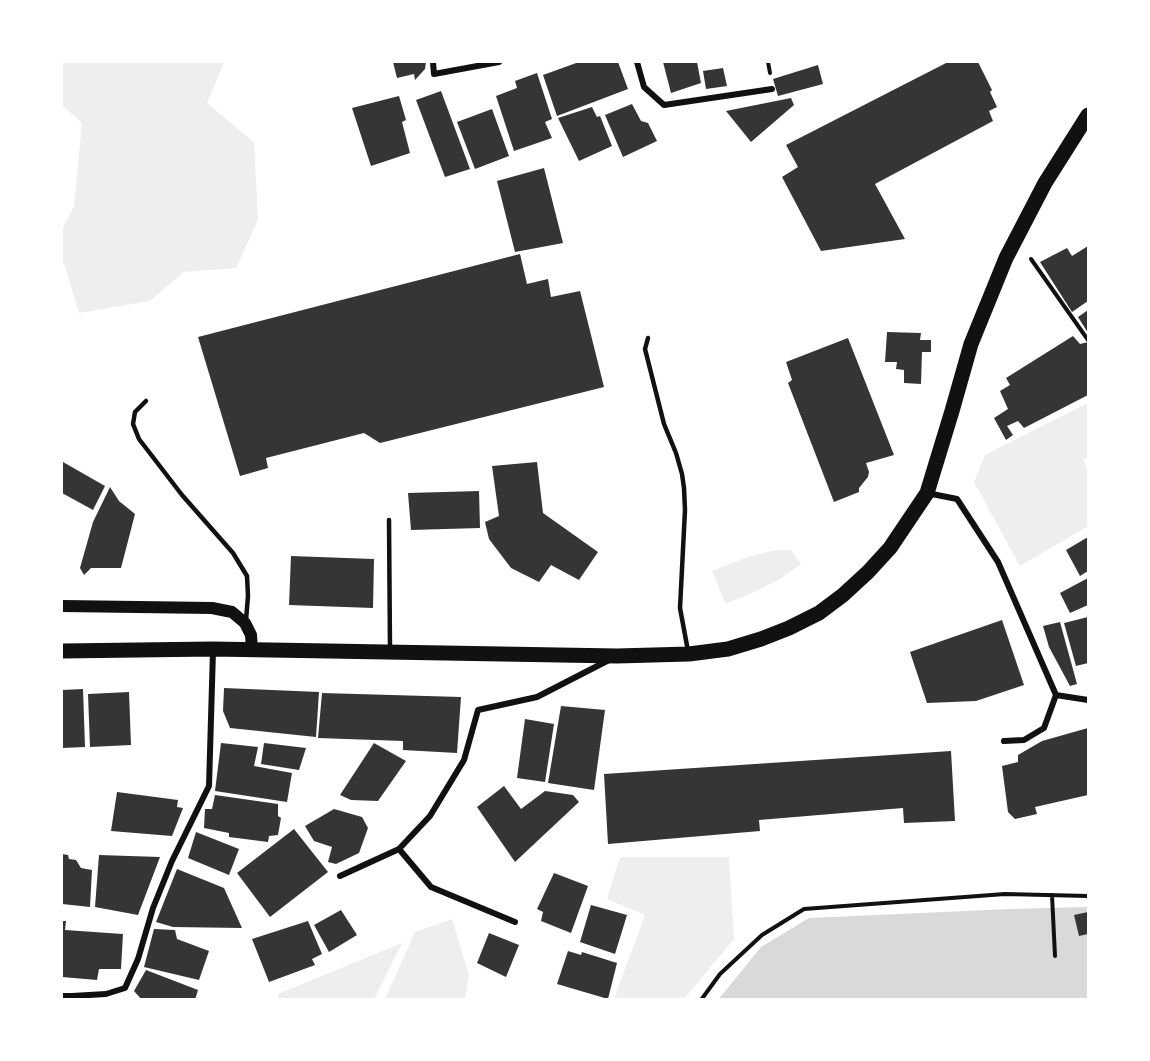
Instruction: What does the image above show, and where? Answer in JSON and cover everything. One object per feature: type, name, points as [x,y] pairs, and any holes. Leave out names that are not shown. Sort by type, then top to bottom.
[{"type":"main road","points":[[62,651],[213,649],[617,656],[689,654],[728,649],[761,639],[819,613],[843,595],[890,548],[927,493],[971,344],[1006,258],[1046,183],[1089,115]]},
{"type":"main road","points":[[62,606],[212,608],[232,612],[245,623],[251,635],[252,650]]},
{"type":"street","points":[[433,62],[435,74],[499,62]]},
{"type":"street","points":[[637,62],[644,87],[664,105],[772,89]]},
{"type":"street","points":[[927,493],[957,499],[998,562],[1056,695],[1044,728],[1024,740],[1004,741]]},
{"type":"street","points":[[62,996],[72,998],[106,994],[125,988],[138,959],[153,908],[172,861],[209,786],[213,649]]},
{"type":"street","points":[[340,876],[399,849],[430,816],[464,760],[478,710],[537,697],[617,656]]},
{"type":"street","points":[[1056,695],[1089,700]]},
{"type":"street","points":[[399,849],[431,887],[515,922]]},
{"type":"lane","points":[[648,338],[645,349],[664,424],[676,453],[684,488],[680,608],[689,654]]},
{"type":"lane","points":[[146,401],[135,412],[133,424],[139,439],[182,495],[233,553],[247,576],[248,596],[245,623]]},
{"type":"lane","points":[[389,520],[390,653]]},
{"type":"path","points":[[1032,259],[1089,340]]},
{"type":"path","points":[[701,999],[720,974],[762,935],[804,909],[1005,894],[1089,896]]},
{"type":"path","points":[[1053,895],[1055,956]]},
{"type":"shaded area","points":[[62,62],[224,62],[207,103],[254,142],[258,220],[236,268],[184,272],[150,301],[79,313],[65,266],[62,263],[62,230],[74,207],[82,123],[62,105]]},
{"type":"shaded area","points":[[1088,403],[1088,457],[1083,460],[1088,469],[1088,526],[1020,566],[974,482],[985,455]]},
{"type":"shaded area","points":[[775,550],[791,550],[801,564],[780,579],[726,604],[712,571],[748,557]]},
{"type":"shaded area","points":[[620,857],[729,857],[734,939],[684,999],[614,999],[645,915],[607,899]]},
{"type":"shaded area","points":[[1088,907],[1088,999],[718,1000],[761,947],[809,918]]},
{"type":"shaded area","points":[[452,919],[469,975],[465,999],[385,999],[415,932]]},
{"type":"shaded area","points":[[402,943],[374,999],[278,999],[278,994]]},
{"type":"building","points":[[393,62],[426,62],[425,69],[415,80],[414,74],[397,78]]},
{"type":"building","points":[[579,62],[618,62],[628,89],[557,116],[543,75]]},
{"type":"building","points":[[663,62],[697,62],[701,83],[671,93]]},
{"type":"building","points":[[948,62],[978,62],[992,90],[990,92],[997,107],[989,111],[993,121],[875,184],[905,239],[821,251],[782,177],[798,167],[786,145]]},
{"type":"building","points":[[818,65],[823,84],[778,96],[773,79]]},
{"type":"building","points":[[723,68],[727,86],[706,89],[703,71]]},
{"type":"building","points":[[537,73],[552,119],[545,122],[552,138],[514,151],[496,96],[517,88],[515,81]]},
{"type":"building","points":[[441,91],[470,169],[445,177],[416,100]]},
{"type":"building","points":[[399,96],[406,120],[402,122],[410,153],[371,166],[352,108]]},
{"type":"building","points":[[791,98],[794,105],[751,142],[726,111]]},
{"type":"building","points":[[632,104],[641,121],[648,123],[657,141],[623,157],[605,115]]},
{"type":"building","points":[[592,107],[597,117],[600,116],[612,146],[579,161],[558,118]]},
{"type":"building","points":[[492,109],[509,156],[475,169],[457,122]]},
{"type":"building","points":[[544,168],[563,243],[515,252],[497,181]]},
{"type":"building","points":[[1088,246],[1088,301],[1072,312],[1040,262],[1067,248],[1072,256]]},
{"type":"building","points":[[520,254],[527,284],[548,279],[551,297],[580,291],[604,387],[380,443],[364,433],[266,458],[268,468],[240,476],[198,337]]},
{"type":"building","points":[[1088,310],[1088,333],[1078,317]]},
{"type":"building","points":[[887,332],[921,333],[920,340],[931,340],[931,352],[922,352],[921,384],[904,383],[904,370],[896,369],[897,362],[885,362]]},
{"type":"building","points":[[1073,336],[1080,344],[1088,342],[1088,395],[1024,428],[1018,421],[1007,426],[1013,435],[1006,440],[994,418],[1008,409],[1000,391],[1010,385],[1006,378]]},
{"type":"building","points":[[848,338],[894,455],[866,463],[868,477],[859,488],[859,492],[834,502],[788,383],[792,380],[786,362]]},
{"type":"building","points":[[63,462],[105,486],[93,510],[62,493]]},
{"type":"building","points":[[537,462],[543,513],[598,552],[579,580],[551,565],[539,582],[511,568],[489,539],[485,522],[499,516],[492,466]]},
{"type":"building","points":[[110,487],[119,501],[135,514],[121,568],[91,568],[84,575],[80,568],[93,522]]},
{"type":"building","points":[[479,491],[480,528],[411,530],[408,493]]},
{"type":"building","points":[[1088,537],[1088,571],[1080,576],[1066,550]]},
{"type":"building","points":[[291,556],[374,559],[373,608],[289,605]]},
{"type":"building","points":[[1088,578],[1088,605],[1070,613],[1060,593]]},
{"type":"building","points":[[1088,617],[1088,663],[1076,666],[1064,623]]},
{"type":"building","points":[[1002,620],[1024,685],[976,701],[927,703],[910,652]]},
{"type":"building","points":[[1060,622],[1077,684],[1070,686],[1049,647],[1043,626]]},
{"type":"building","points":[[224,688],[319,692],[316,737],[230,728],[223,711]]},
{"type":"building","points":[[83,689],[85,747],[62,748],[62,690]]},
{"type":"building","points":[[129,692],[131,745],[90,747],[88,694]]},
{"type":"building","points":[[322,693],[461,697],[457,753],[403,750],[403,741],[318,738]]},
{"type":"building","points":[[561,706],[605,710],[594,790],[548,783]]},
{"type":"building","points":[[525,719],[554,724],[545,782],[517,778]]},
{"type":"building","points":[[1088,728],[1088,795],[1035,807],[1037,814],[1015,819],[1008,812],[1002,766],[1018,762],[1018,755],[1042,741]]},
{"type":"building","points":[[221,743],[258,747],[254,766],[292,773],[287,802],[215,791]]},
{"type":"building","points":[[264,743],[306,748],[299,770],[261,764]]},
{"type":"building","points":[[374,743],[406,761],[378,801],[351,800],[340,795]]},
{"type":"building","points":[[951,751],[955,821],[904,823],[903,808],[759,820],[760,831],[608,844],[604,774]]},
{"type":"building","points":[[504,786],[521,809],[545,791],[573,795],[579,802],[515,862],[477,807]]},
{"type":"building","points":[[117,792],[178,800],[177,807],[183,808],[172,836],[111,831]]},
{"type":"building","points":[[215,795],[278,804],[278,816],[281,818],[278,835],[269,836],[268,842],[229,837],[229,833],[204,828],[205,809],[212,809]]},
{"type":"building","points":[[334,809],[362,817],[368,828],[359,853],[336,864],[328,862],[332,847],[314,841],[305,826]]},
{"type":"building","points":[[294,829],[328,872],[270,917],[237,873]]},
{"type":"building","points":[[196,832],[239,849],[229,875],[188,858]]},
{"type":"building","points":[[62,854],[68,855],[69,859],[76,860],[81,868],[92,870],[90,907],[62,904]]},
{"type":"building","points":[[99,855],[160,857],[138,915],[95,907]]},
{"type":"building","points":[[177,869],[224,888],[242,928],[173,927],[156,922]]},
{"type":"building","points":[[554,873],[588,886],[571,933],[541,921],[543,912],[537,909]]},
{"type":"building","points":[[591,905],[627,915],[615,954],[580,942]]},
{"type":"building","points":[[341,910],[357,935],[329,952],[314,925]]},
{"type":"building","points":[[1088,912],[1088,934],[1079,936],[1074,915]]},
{"type":"building","points":[[62,921],[66,921],[65,930],[123,934],[121,969],[99,969],[97,980],[62,977]]},
{"type":"building","points":[[308,921],[322,954],[312,959],[315,965],[269,982],[252,939]]},
{"type":"building","points":[[154,929],[175,930],[177,939],[209,951],[199,980],[144,967]]},
{"type":"building","points":[[489,933],[519,945],[506,977],[477,963]]},
{"type":"building","points":[[568,951],[581,955],[582,952],[617,963],[608,999],[557,984]]},
{"type":"building","points":[[146,970],[198,990],[195,1000],[142,1000],[134,991]]}]
